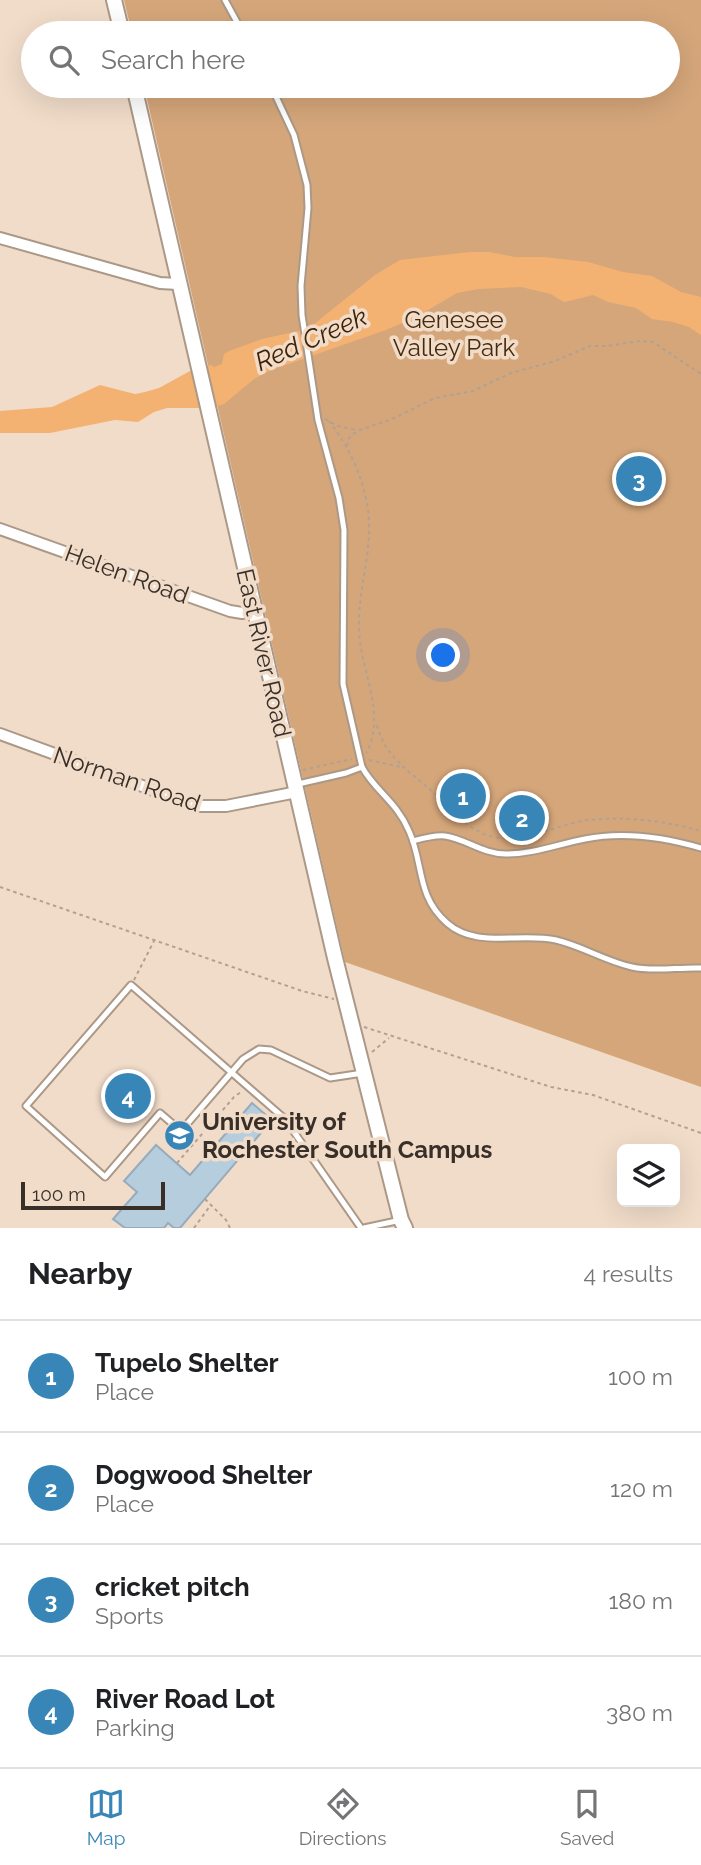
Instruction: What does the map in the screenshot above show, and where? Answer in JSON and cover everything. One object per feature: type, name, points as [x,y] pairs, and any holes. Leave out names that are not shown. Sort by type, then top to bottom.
[{"type":"street","points":[[114,0],[119,21]]},
{"type":"street","name":"East River Road","points":[[137,98],[335,958],[402,1225]]},
{"type":"street","points":[[0,238],[160,283],[178,284]]},
{"type":"street","name":"Helen Road","points":[[0,529],[230,611],[255,611]]},
{"type":"street","name":"Norman Road","points":[[0,734],[197,806],[226,806],[296,788]]},
{"type":"lane","points":[[225,0],[236,21]]},
{"type":"lane","points":[[277,98],[294,135],[307,186],[301,286],[303,323],[318,420],[339,498],[344,530],[343,684],[362,767],[401,814],[413,841],[426,895],[446,922],[465,934],[486,938],[527,937],[555,940],[635,968],[701,968]]},
{"type":"lane","points":[[296,788],[362,767]]},
{"type":"lane","points":[[413,841],[444,836],[489,852],[506,854],[533,851],[594,837],[625,835],[669,840],[701,848]]},
{"type":"lane","points":[[362,1067],[330,1078],[271,1050],[258,1049],[243,1059],[232,1072],[181,1131],[160,1113],[105,1177],[26,1106],[131,985],[232,1072],[285,1119],[362,1228],[402,1225]]},
{"type":"path","points":[[318,420],[357,430],[392,419],[435,398],[473,391],[511,373],[555,361],[590,346],[653,342],[701,374]]},
{"type":"path","points":[[329,421],[346,448],[363,488],[368,512],[368,558],[359,627],[376,720],[386,746],[402,767],[472,827],[498,838],[514,838],[571,823],[602,819],[647,821],[701,831]]},
{"type":"path","points":[[346,448],[349,438],[357,430]]},
{"type":"path","points":[[360,758],[371,741],[376,720]]},
{"type":"path","points":[[303,770],[360,758],[402,767]]},
{"type":"path","points":[[131,985],[155,940]]},
{"type":"path","points":[[362,1067],[391,1036]]},
{"type":"path","points":[[177,1163],[234,1097],[240,1092],[248,1093]]},
{"type":"path","points":[[205,1199],[226,1220],[230,1228]]},
{"type":"path","points":[[194,1228],[211,1205]]},
{"type":"green space","name":"Genesee Valley Park","points":[[124,0],[701,0],[701,1087],[345,962],[147,98],[680,98],[680,21],[129,21]]},
{"type":"water","name":"Red Creek","points":[[470,252],[588,262],[623,272],[652,276],[681,292],[701,297],[701,335],[689,327],[652,319],[636,308],[608,302],[593,295],[565,302],[551,294],[521,287],[478,289],[457,293],[416,317],[386,330],[271,370],[254,379],[224,404],[210,408],[167,408],[138,422],[115,420],[50,433],[0,433],[0,411],[52,407],[100,385],[135,394],[159,388],[190,371],[222,364],[224,354],[229,351],[262,339],[308,329],[375,275],[400,260]]},
{"type":"building","points":[[512,811],[532,813],[531,825],[511,823]]},
{"type":"building","points":[[252,1103],[272,1120],[180,1228],[174,1228],[168,1223],[164,1228],[125,1228],[113,1219],[137,1192],[124,1181],[156,1145],[190,1175]]},
{"type":"place","name":"cricket pitch","points":[[639,479]]},
{"type":"place","name":"Tupelo Shelter","points":[[463,796]]},
{"type":"place","name":"Dogwood Shelter","points":[[522,818]]},
{"type":"place","name":"River Road Lot","points":[[128,1096]]},
{"type":"place","name":"University of Rochester South Campus","points":[[179,1135]]}]
